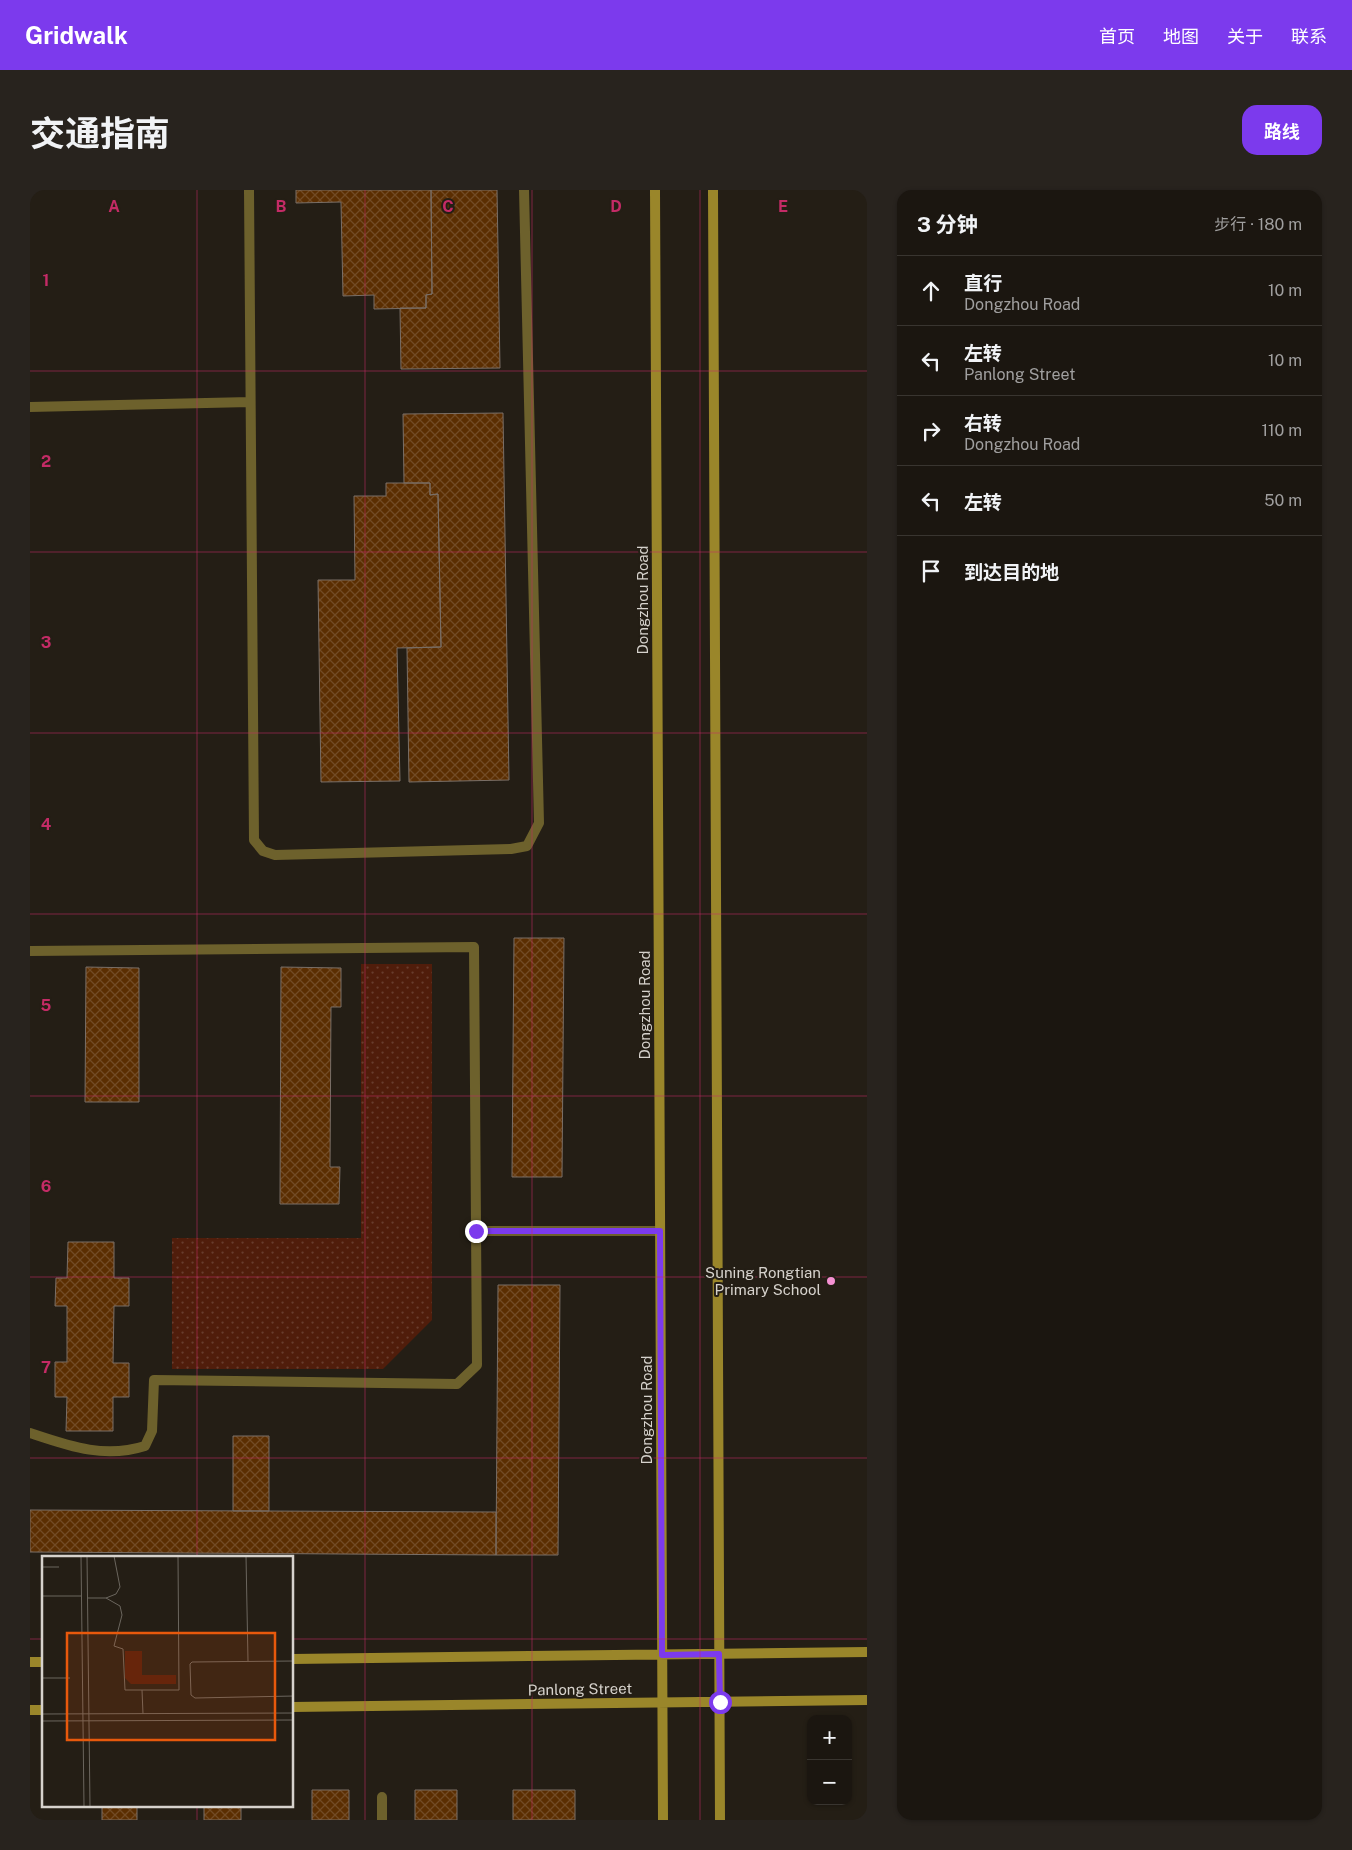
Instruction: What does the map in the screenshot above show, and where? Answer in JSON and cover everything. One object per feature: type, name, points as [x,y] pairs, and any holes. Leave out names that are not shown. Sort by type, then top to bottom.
[{"type":"street","name":"Dongzhou Road","points":[[655,190],[663,1820]]},
{"type":"street","points":[[713,190],[720,1820]]},
{"type":"street","points":[[294,1659],[867,1652]]},
{"type":"street","name":"Panlong Street","points":[[294,1707],[867,1700]]},
{"type":"lane","points":[[249,190],[254,840],[263,851],[275,855],[511,849],[527,846],[539,823],[524,190]]},
{"type":"lane","points":[[30,407],[250,402]]},
{"type":"lane","points":[[30,950],[474,947],[477,1365],[457,1384],[154,1380],[152,1431],[146,1446],[128,1452],[76,1448],[30,1433]]},
{"type":"lane","points":[[476,1231],[660,1231]]},
{"type":"lane","points":[[382,1797],[382,1820]]},
{"type":"shaded area","points":[[361,964],[432,964],[432,1320],[383,1369],[172,1369],[172,1238],[361,1238]]},
{"type":"building","points":[[296,190],[431,190],[432,294],[426,295],[426,308],[374,309],[374,295],[343,296],[341,202],[296,203]]},
{"type":"building","points":[[431,190],[497,190],[500,368],[401,369],[400,308],[426,308],[426,295],[432,294]]},
{"type":"building","points":[[503,413],[509,780],[409,782],[407,648],[441,647],[438,494],[430,495],[430,483],[404,483],[403,414]]},
{"type":"building","points":[[386,483],[430,483],[430,495],[438,494],[441,647],[397,648],[400,781],[321,782],[318,580],[355,580],[354,496],[386,496]]},
{"type":"building","points":[[514,938],[564,938],[562,1177],[512,1177]]},
{"type":"building","points":[[86,967],[139,968],[139,1102],[85,1102]]},
{"type":"building","points":[[281,967],[341,968],[341,1007],[331,1007],[330,1167],[340,1167],[339,1204],[280,1204]]},
{"type":"building","points":[[68,1242],[114,1242],[114,1278],[129,1278],[129,1306],[114,1306],[113,1363],[129,1363],[129,1397],[113,1397],[113,1431],[66,1431],[67,1397],[55,1397],[55,1362],[67,1362],[67,1306],[55,1306],[56,1278],[67,1278]]},
{"type":"building","points":[[498,1285],[560,1285],[558,1555],[496,1555]]},
{"type":"building","points":[[233,1436],[269,1436],[269,1511],[233,1511]]},
{"type":"building","points":[[30,1510],[496,1512],[496,1555],[30,1552]]},
{"type":"building","points":[[312,1790],[349,1790],[349,1820],[312,1820]]},
{"type":"building","points":[[415,1790],[457,1790],[457,1820],[415,1820]]},
{"type":"building","points":[[513,1790],[575,1790],[575,1820],[513,1820]]},
{"type":"building","points":[[102,1808],[137,1808],[137,1820],[102,1820]]},
{"type":"building","points":[[204,1808],[241,1808],[241,1820],[204,1820]]},
{"type":"place","name":"Suning Rongtian Primary School","points":[[831,1281]]},
{"type":"route","points":[[476,1231],[660,1231],[662,1655],[719,1654],[720,1702]]}]
